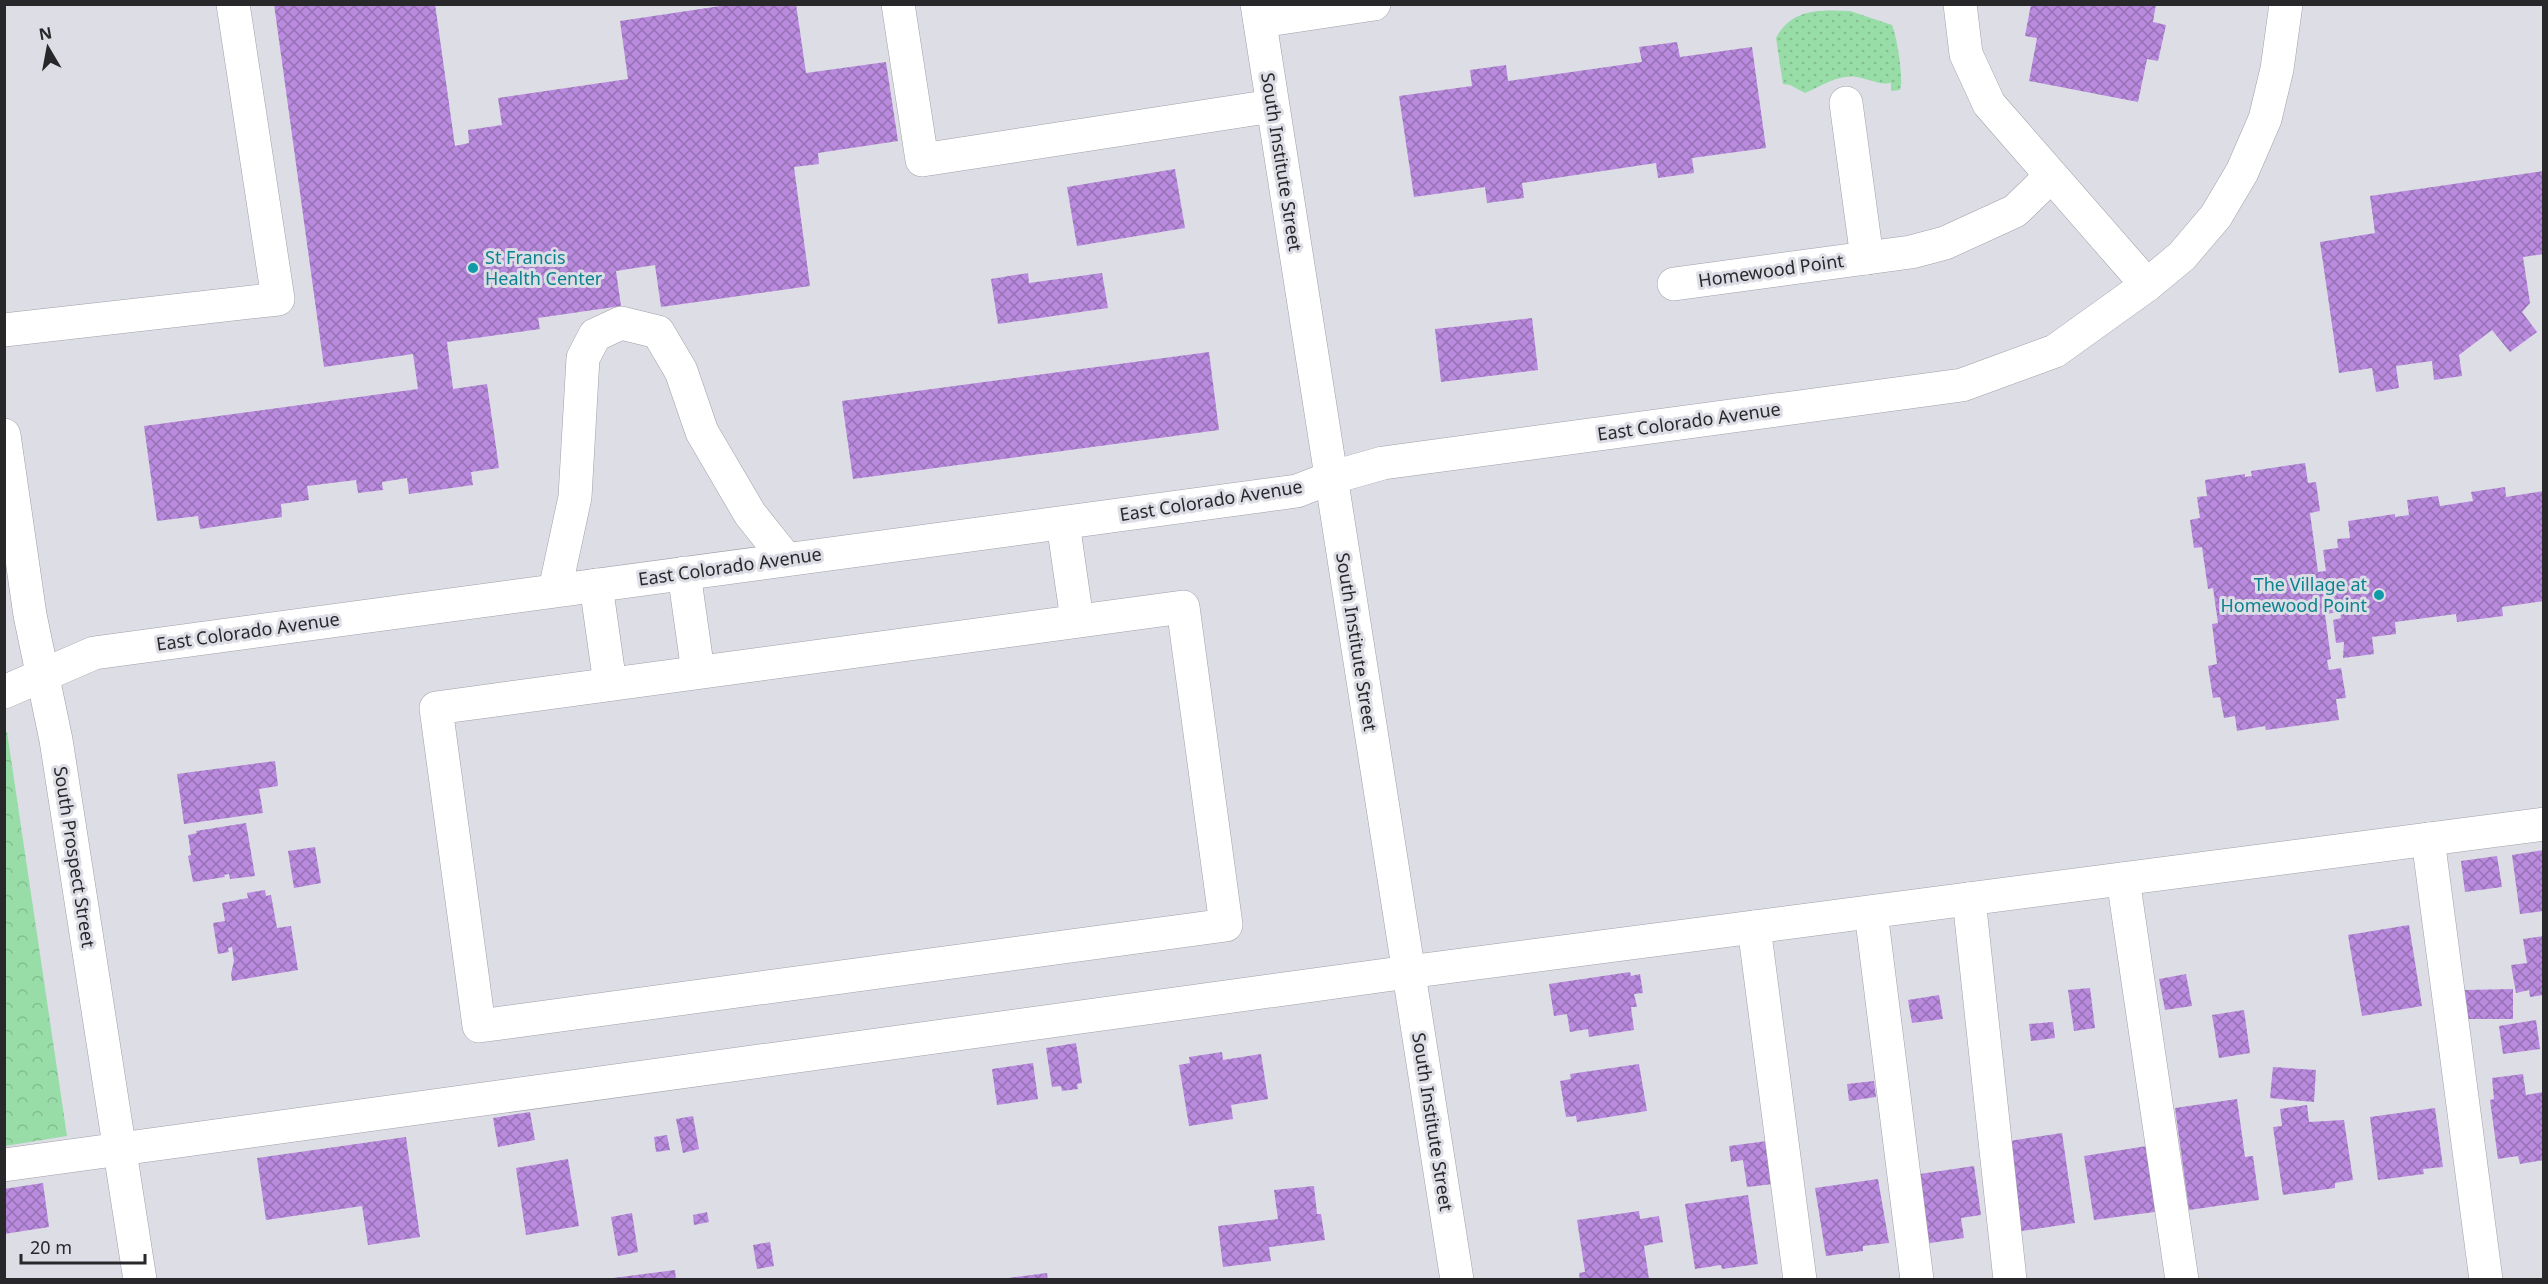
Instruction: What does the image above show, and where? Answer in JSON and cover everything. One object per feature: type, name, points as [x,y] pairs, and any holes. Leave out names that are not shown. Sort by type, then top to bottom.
[{"type":"street","points":[[4,330],[278,299],[233,4]]},
{"type":"street","points":[[898,4],[922,160],[1272,106]]},
{"type":"street","points":[[1258,13],[1374,4]]},
{"type":"street","points":[[1960,4],[1966,54],[1989,104],[2147,285]]},
{"type":"street","name":"East Colorado Avenue","points":[[4,692],[94,653],[1297,491],[1330,478],[1383,463],[1962,385],[2055,351],[2147,285],[2182,256],[2216,216],[2242,172],[2265,119],[2277,69],[2286,4]]},
{"type":"street","name":"South Institute Street","points":[[1258,13],[1456,1280]]},
{"type":"street","name":"Homewood Point","points":[[1846,103],[1868,258]]},
{"type":"street","name":"Homewood Point","points":[[1674,284],[1911,252],[1945,243],[2015,211],[2051,176]]},
{"type":"street","points":[[555,590],[575,497],[583,358],[595,335],[621,323],[658,332],[681,371],[702,432],[750,514],[786,559]]},
{"type":"street","name":"South Prospect Street","points":[[4,435],[30,615],[56,740],[140,1280]]},
{"type":"street","points":[[1064,523],[1077,621]]},
{"type":"street","points":[[684,573],[698,672]]},
{"type":"street","points":[[596,585],[610,684]]},
{"type":"street","points":[[1183,607],[1226,925],[478,1026],[436,708],[698,672],[1183,607]]},
{"type":"street","points":[[4,1165],[1408,972],[2544,824]]},
{"type":"street","points":[[2428,839],[2486,1280]]},
{"type":"street","points":[[2123,879],[2182,1280]]},
{"type":"street","points":[[1969,899],[2010,1280]]},
{"type":"street","points":[[1871,912],[1917,1280]]},
{"type":"street","points":[[1754,927],[1800,1280]]},
{"type":"green space","points":[[1850,11],[1892,25],[1899,58],[1900,90],[1891,91],[1891,83],[1857,77],[1843,77],[1805,93],[1783,84],[1776,38],[1783,28],[1790,21],[1808,13]]},
{"type":"green space","points":[[7,732],[67,1136],[5,1146],[4,733]]},
{"type":"building","name":"St Francis Health Center","points":[[274,4],[435,4],[455,146],[469,143],[468,130],[502,125],[498,98],[628,79],[620,21],[734,4],[796,4],[806,73],[886,62],[898,141],[818,153],[819,164],[794,167],[810,286],[661,307],[655,265],[616,271],[621,306],[538,318],[540,329],[447,342],[453,389],[487,384],[499,468],[471,472],[473,485],[409,494],[407,478],[382,482],[383,490],[358,493],[356,480],[307,486],[309,500],[281,504],[282,517],[200,529],[198,516],[157,521],[144,426],[418,389],[413,354],[324,367]]},
{"type":"building","points":[[2031,4],[2156,4],[2153,22],[2166,25],[2158,61],[2147,59],[2138,102],[2029,81],[2037,38],[2025,36]]},
{"type":"building","points":[[1677,42],[1680,57],[1752,47],[1766,148],[1692,158],[1694,173],[1658,178],[1656,163],[1522,183],[1524,198],[1487,203],[1485,187],[1414,197],[1399,96],[1472,86],[1470,70],[1506,65],[1508,81],[1642,62],[1639,47]]},
{"type":"building","points":[[1175,169],[1185,228],[1077,246],[1067,187]]},
{"type":"building","points":[[2544,171],[2544,254],[2523,257],[2530,303],[2522,312],[2537,332],[2510,352],[2492,330],[2459,355],[2462,376],[2434,380],[2432,361],[2396,366],[2399,388],[2376,392],[2372,368],[2339,373],[2320,242],[2375,233],[2370,196]]},
{"type":"building","points":[[1028,273],[1029,283],[1102,273],[1108,308],[998,324],[991,279]]},
{"type":"building","points":[[1532,318],[1538,370],[1441,382],[1435,329]]},
{"type":"building","points":[[1209,352],[1219,430],[853,479],[842,401]]},
{"type":"building","name":"The Village at Homewood Point","points":[[2305,463],[2308,483],[2316,482],[2320,511],[2310,513],[2318,572],[2326,571],[2323,550],[2338,548],[2337,539],[2350,538],[2348,521],[2395,514],[2395,517],[2409,515],[2407,500],[2438,496],[2440,506],[2473,501],[2471,492],[2505,487],[2506,497],[2544,491],[2544,601],[2502,607],[2503,616],[2457,622],[2456,614],[2395,622],[2396,634],[2372,637],[2374,654],[2343,658],[2344,642],[2336,643],[2333,620],[2341,618],[2340,612],[2325,614],[2331,659],[2327,660],[2329,670],[2341,668],[2346,698],[2336,699],[2339,720],[2266,730],[2265,726],[2237,731],[2235,716],[2224,718],[2220,697],[2213,698],[2208,666],[2217,664],[2212,624],[2218,623],[2213,588],[2208,589],[2202,547],[2194,548],[2190,520],[2200,518],[2197,497],[2207,496],[2205,480],[2245,474],[2245,477],[2252,476],[2251,471]]},
{"type":"building","points":[[275,761],[278,786],[259,789],[263,813],[184,824],[177,774]]},
{"type":"building","points":[[246,823],[255,876],[230,879],[229,874],[224,875],[225,877],[193,882],[188,856],[191,855],[188,835],[197,833],[196,831]]},
{"type":"building","points":[[315,847],[321,883],[294,888],[288,851]]},
{"type":"building","points":[[2544,850],[2544,911],[2520,914],[2512,855]]},
{"type":"building","points":[[2497,856],[2502,887],[2465,892],[2461,861]]},
{"type":"building","points":[[265,890],[266,896],[271,895],[277,928],[291,926],[298,970],[232,981],[234,961],[232,947],[228,948],[229,952],[218,954],[213,923],[225,921],[222,903],[248,898],[247,893]]},
{"type":"building","points":[[2409,925],[2422,1006],[2362,1016],[2348,935]]},
{"type":"building","points":[[2544,936],[2544,995],[2530,997],[2529,990],[2516,993],[2511,965],[2527,963],[2523,939]]},
{"type":"building","points":[[1630,972],[1631,976],[1640,974],[1643,993],[1634,994],[1637,1007],[1631,1007],[1634,1030],[1589,1037],[1588,1029],[1570,1032],[1567,1014],[1554,1016],[1549,984]]},
{"type":"building","points":[[2186,974],[2192,1006],[2165,1010],[2159,979]]},
{"type":"building","points":[[2090,988],[2095,1028],[2074,1031],[2068,990]]},
{"type":"building","points":[[2513,989],[2513,1019],[2465,1019],[2464,990]]},
{"type":"building","points":[[1939,995],[1943,1019],[1912,1023],[1908,1000]]},
{"type":"building","points":[[2244,1010],[2250,1053],[2219,1058],[2212,1015]]},
{"type":"building","points":[[2536,1020],[2540,1049],[2503,1054],[2499,1026]]},
{"type":"building","points":[[2053,1022],[2055,1038],[2031,1041],[2029,1024]]},
{"type":"building","points":[[1076,1043],[1082,1083],[1077,1084],[1078,1089],[1062,1091],[1061,1086],[1052,1087],[1046,1048]]},
{"type":"building","points":[[1222,1052],[1223,1060],[1261,1054],[1268,1099],[1231,1105],[1233,1119],[1189,1126],[1179,1065],[1190,1063],[1189,1057]]},
{"type":"building","points":[[1033,1063],[1038,1099],[997,1105],[992,1069]]},
{"type":"building","points":[[1639,1064],[1647,1111],[1577,1122],[1576,1116],[1566,1117],[1560,1081],[1571,1079],[1570,1074]]},
{"type":"building","points":[[2273,1067],[2316,1070],[2314,1102],[2270,1098]]},
{"type":"building","points":[[2523,1074],[2526,1095],[2544,1092],[2544,1160],[2520,1164],[2518,1156],[2498,1159],[2490,1100],[2494,1099],[2492,1078]]},
{"type":"building","points":[[1874,1081],[1876,1097],[1849,1101],[1847,1084]]},
{"type":"building","points":[[2237,1099],[2245,1157],[2253,1156],[2259,1200],[2189,1210],[2175,1108]]},
{"type":"building","points":[[2307,1105],[2309,1122],[2344,1120],[2353,1180],[2335,1183],[2335,1188],[2283,1195],[2273,1127],[2282,1126],[2280,1109]]},
{"type":"building","points":[[2435,1108],[2443,1167],[2423,1169],[2424,1174],[2378,1180],[2370,1117]]},
{"type":"building","points":[[530,1112],[535,1140],[498,1147],[493,1118]]},
{"type":"building","points":[[693,1116],[699,1149],[683,1153],[676,1119]]},
{"type":"building","points":[[2062,1133],[2075,1223],[2015,1232],[2009,1141]]},
{"type":"building","points":[[667,1135],[670,1150],[656,1152],[654,1137]]},
{"type":"building","points":[[406,1137],[420,1237],[368,1245],[362,1206],[266,1220],[257,1158]]},
{"type":"building","points":[[1767,1141],[1773,1184],[1747,1187],[1743,1160],[1731,1162],[1729,1146]]},
{"type":"building","points":[[2153,1145],[2162,1211],[2094,1220],[2084,1156]]},
{"type":"building","points":[[568,1159],[579,1226],[526,1235],[516,1168]]},
{"type":"building","points":[[1974,1166],[1981,1215],[1961,1218],[1964,1238],[1917,1245],[1913,1175]]},
{"type":"building","points":[[1878,1179],[1889,1243],[1863,1246],[1863,1251],[1826,1256],[1815,1188]]},
{"type":"building","points":[[43,1183],[49,1227],[4,1234],[4,1189]]},
{"type":"building","points":[[1314,1186],[1317,1214],[1321,1214],[1325,1240],[1269,1247],[1271,1261],[1223,1267],[1218,1226],[1278,1219],[1274,1190]]},
{"type":"building","points":[[1748,1195],[1758,1264],[1722,1269],[1721,1265],[1695,1269],[1685,1204]]},
{"type":"building","points":[[1639,1211],[1640,1219],[1659,1216],[1663,1242],[1644,1246],[1649,1279],[1580,1280],[1579,1273],[1585,1272],[1577,1220]]},
{"type":"building","points":[[707,1212],[709,1222],[694,1225],[693,1215]]},
{"type":"building","points":[[632,1213],[638,1252],[618,1256],[611,1217]]},
{"type":"building","points":[[770,1242],[774,1266],[757,1269],[753,1245]]},
{"type":"building","points":[[675,1270],[676,1280],[614,1280],[613,1278]]},
{"type":"building","points":[[1047,1273],[1048,1280],[1008,1280],[1008,1278]]},
{"type":"place","name":"St Francis Health Center","points":[[473,268]]},
{"type":"place","name":"The Village at Homewood Point","points":[[2379,595]]}]
